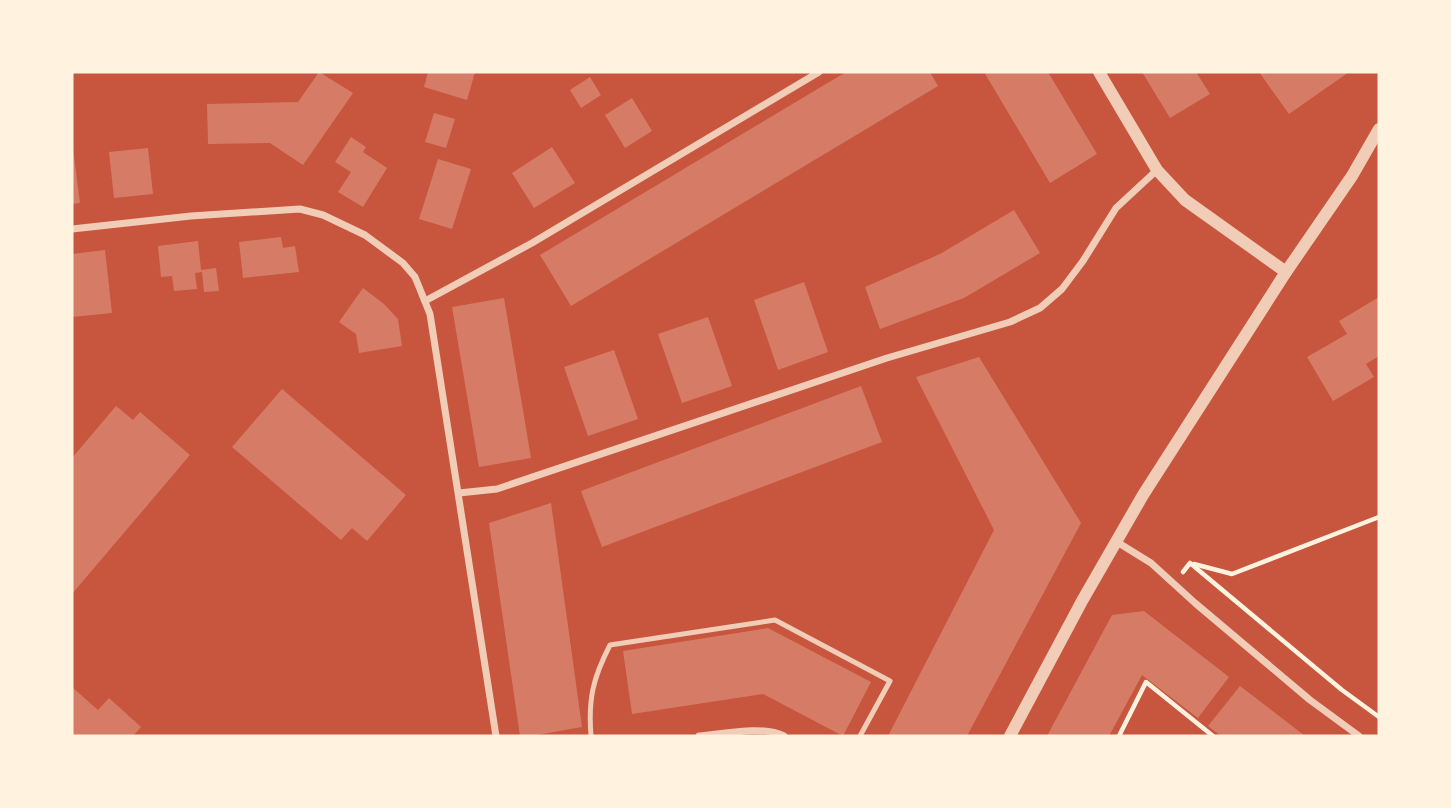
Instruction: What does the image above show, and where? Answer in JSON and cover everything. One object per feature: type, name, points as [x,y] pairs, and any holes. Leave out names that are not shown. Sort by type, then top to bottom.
[{"type":"street","points":[[425,301],[532,243],[819,72]]},
{"type":"street","points":[[1099,72],[1157,170],[1185,200],[1286,272]]},
{"type":"street","points":[[1010,736],[1143,495],[1286,272],[1352,176],[1379,130]]},
{"type":"street","points":[[459,494],[497,489],[887,358],[1010,322],[1040,308],[1062,289],[1116,208],[1157,170]]},
{"type":"street","points":[[72,229],[191,216],[300,209],[323,215],[365,235],[402,263],[415,277],[430,314],[496,736]]},
{"type":"street","points":[[1117,542],[1151,563],[1310,700],[1359,736]]},
{"type":"street","points":[[699,736],[754,731],[784,736]]},
{"type":"lane","points":[[591,736],[594,682],[610,645],[775,620],[890,681],[860,736]]},
{"type":"path","points":[[1190,563],[1232,574],[1379,517]]},
{"type":"path","points":[[1174,584],[1190,563]]},
{"type":"path","points":[[1190,563],[1342,690],[1379,717]]},
{"type":"path","points":[[1119,736],[1146,682],[1213,736]]},
{"type":"building","points":[[319,72],[353,93],[303,165],[270,143],[208,144],[207,104],[298,102]]},
{"type":"building","points":[[428,72],[475,72],[467,100],[424,87]]},
{"type":"building","points":[[846,72],[930,72],[938,86],[571,306],[540,255]]},
{"type":"building","points":[[984,72],[1048,72],[1097,154],[1050,183]]},
{"type":"building","points":[[1142,72],[1196,72],[1210,94],[1170,118]]},
{"type":"building","points":[[1259,72],[1349,72],[1289,114]]},
{"type":"building","points":[[590,77],[601,95],[581,108],[570,90]]},
{"type":"building","points":[[632,98],[652,131],[625,148],[605,115]]},
{"type":"building","points":[[434,113],[455,119],[446,148],[425,142]]},
{"type":"building","points":[[351,137],[366,147],[363,152],[387,168],[363,207],[338,192],[351,172],[335,162]]},
{"type":"building","points":[[552,147],[575,183],[534,208],[512,173]]},
{"type":"building","points":[[148,148],[153,194],[114,198],[109,152]]},
{"type":"building","points":[[72,149],[80,203],[72,204]]},
{"type":"building","points":[[438,159],[471,169],[452,229],[419,219]]},
{"type":"building","points":[[1014,210],[1040,253],[964,298],[880,329],[865,287],[940,254]]},
{"type":"building","points":[[281,237],[283,248],[295,246],[299,272],[243,278],[239,242]]},
{"type":"building","points":[[198,241],[201,270],[216,268],[219,291],[204,292],[202,272],[195,273],[197,289],[174,291],[172,276],[161,277],[158,246]]},
{"type":"building","points":[[105,250],[112,313],[72,317],[72,254]]},
{"type":"building","points":[[804,282],[828,352],[778,370],[754,300]]},
{"type":"building","points":[[363,288],[398,319],[402,346],[359,353],[356,334],[339,322]]},
{"type":"building","points":[[1379,297],[1379,356],[1366,364],[1374,377],[1333,401],[1307,357],[1347,334],[1339,321]]},
{"type":"building","points":[[504,298],[531,458],[479,467],[452,307]]},
{"type":"building","points":[[708,317],[732,386],[682,403],[658,334]]},
{"type":"building","points":[[614,350],[638,419],[588,436],[564,367]]},
{"type":"building","points":[[979,357],[1081,523],[967,736],[888,736],[994,530],[916,377]]},
{"type":"building","points":[[861,386],[882,442],[602,547],[581,491]]},
{"type":"building","points":[[282,389],[406,495],[367,541],[352,528],[341,540],[232,447]]},
{"type":"building","points":[[116,406],[133,420],[140,412],[190,455],[72,594],[72,458]]},
{"type":"building","points":[[551,503],[582,727],[520,736],[489,523]]},
{"type":"building","points":[[1144,611],[1229,677],[1198,718],[1142,675],[1109,736],[1047,736],[1112,615]]},
{"type":"building","points":[[768,628],[871,682],[843,736],[763,694],[632,714],[623,651]]},
{"type":"building","points":[[1240,686],[1305,736],[1221,736],[1208,726]]},
{"type":"building","points":[[72,687],[98,710],[109,698],[141,727],[133,736],[72,736]]}]
